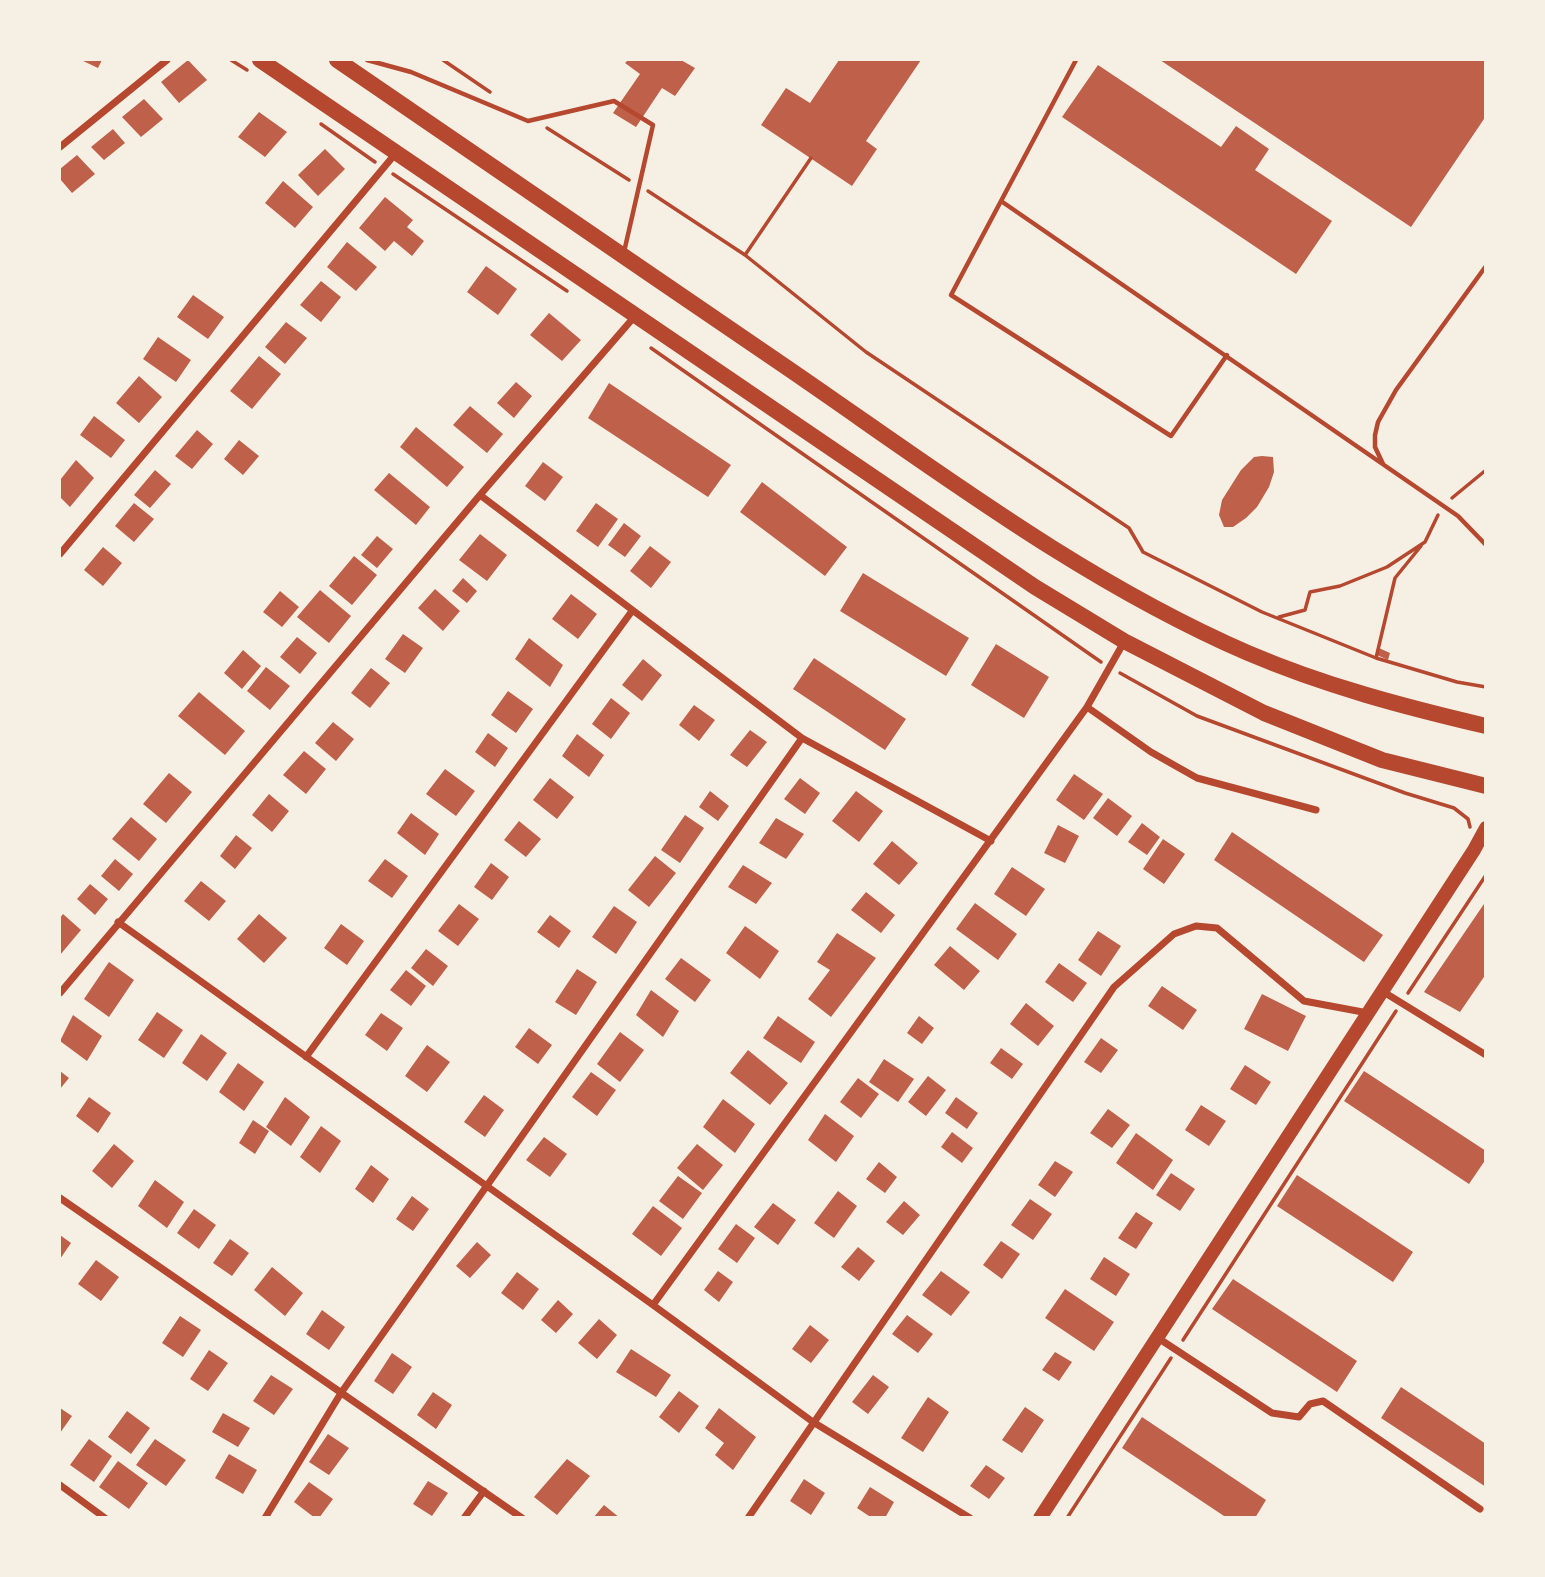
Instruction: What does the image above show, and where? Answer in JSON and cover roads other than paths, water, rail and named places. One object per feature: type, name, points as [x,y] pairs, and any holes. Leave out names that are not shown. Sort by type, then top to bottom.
[{"type":"main road","points":[[260,60],[1035,587],[1124,641],[1264,713],[1382,760],[1486,786]]},
{"type":"main road","points":[[337,60],[1044,542],[1138,599],[1247,652],[1308,675],[1391,703],[1486,726]]},
{"type":"main road","points":[[1040,1517],[1382,991],[1478,829]]},
{"type":"street","points":[[60,147],[167,60]]},
{"type":"street","points":[[60,554],[396,153]]},
{"type":"street","points":[[60,993],[480,495],[636,316]]},
{"type":"street","points":[[480,495],[802,738],[990,841]]},
{"type":"street","points":[[306,1057],[632,611]]},
{"type":"street","points":[[653,1304],[1087,706],[1124,641]]},
{"type":"street","points":[[1087,706],[1151,752],[1197,778],[1317,810]]},
{"type":"street","points":[[265,1517],[341,1393],[802,738]]},
{"type":"street","points":[[118,922],[653,1304],[813,1422],[970,1517]]},
{"type":"street","points":[[748,1517],[1114,987],[1174,934],[1196,926],[1217,928],[1304,1001],[1367,1013]]},
{"type":"street","points":[[1382,991],[1486,1055]]},
{"type":"street","points":[[60,1198],[522,1517]]},
{"type":"street","points":[[1157,1337],[1272,1413],[1299,1417],[1310,1404],[1323,1401],[1480,1509]]},
{"type":"street","points":[[60,1485],[105,1517]]},
{"type":"street","points":[[464,1517],[484,1491]]},
{"type":"lane","points":[[367,60],[411,72],[528,121],[614,101],[653,125],[624,256]]},
{"type":"lane","points":[[1076,60],[951,295],[1171,436],[1227,355]]},
{"type":"lane","points":[[1001,201],[1458,516],[1486,545]]},
{"type":"lane","points":[[1383,464],[1375,447],[1378,422],[1396,390],[1486,265]]}]
